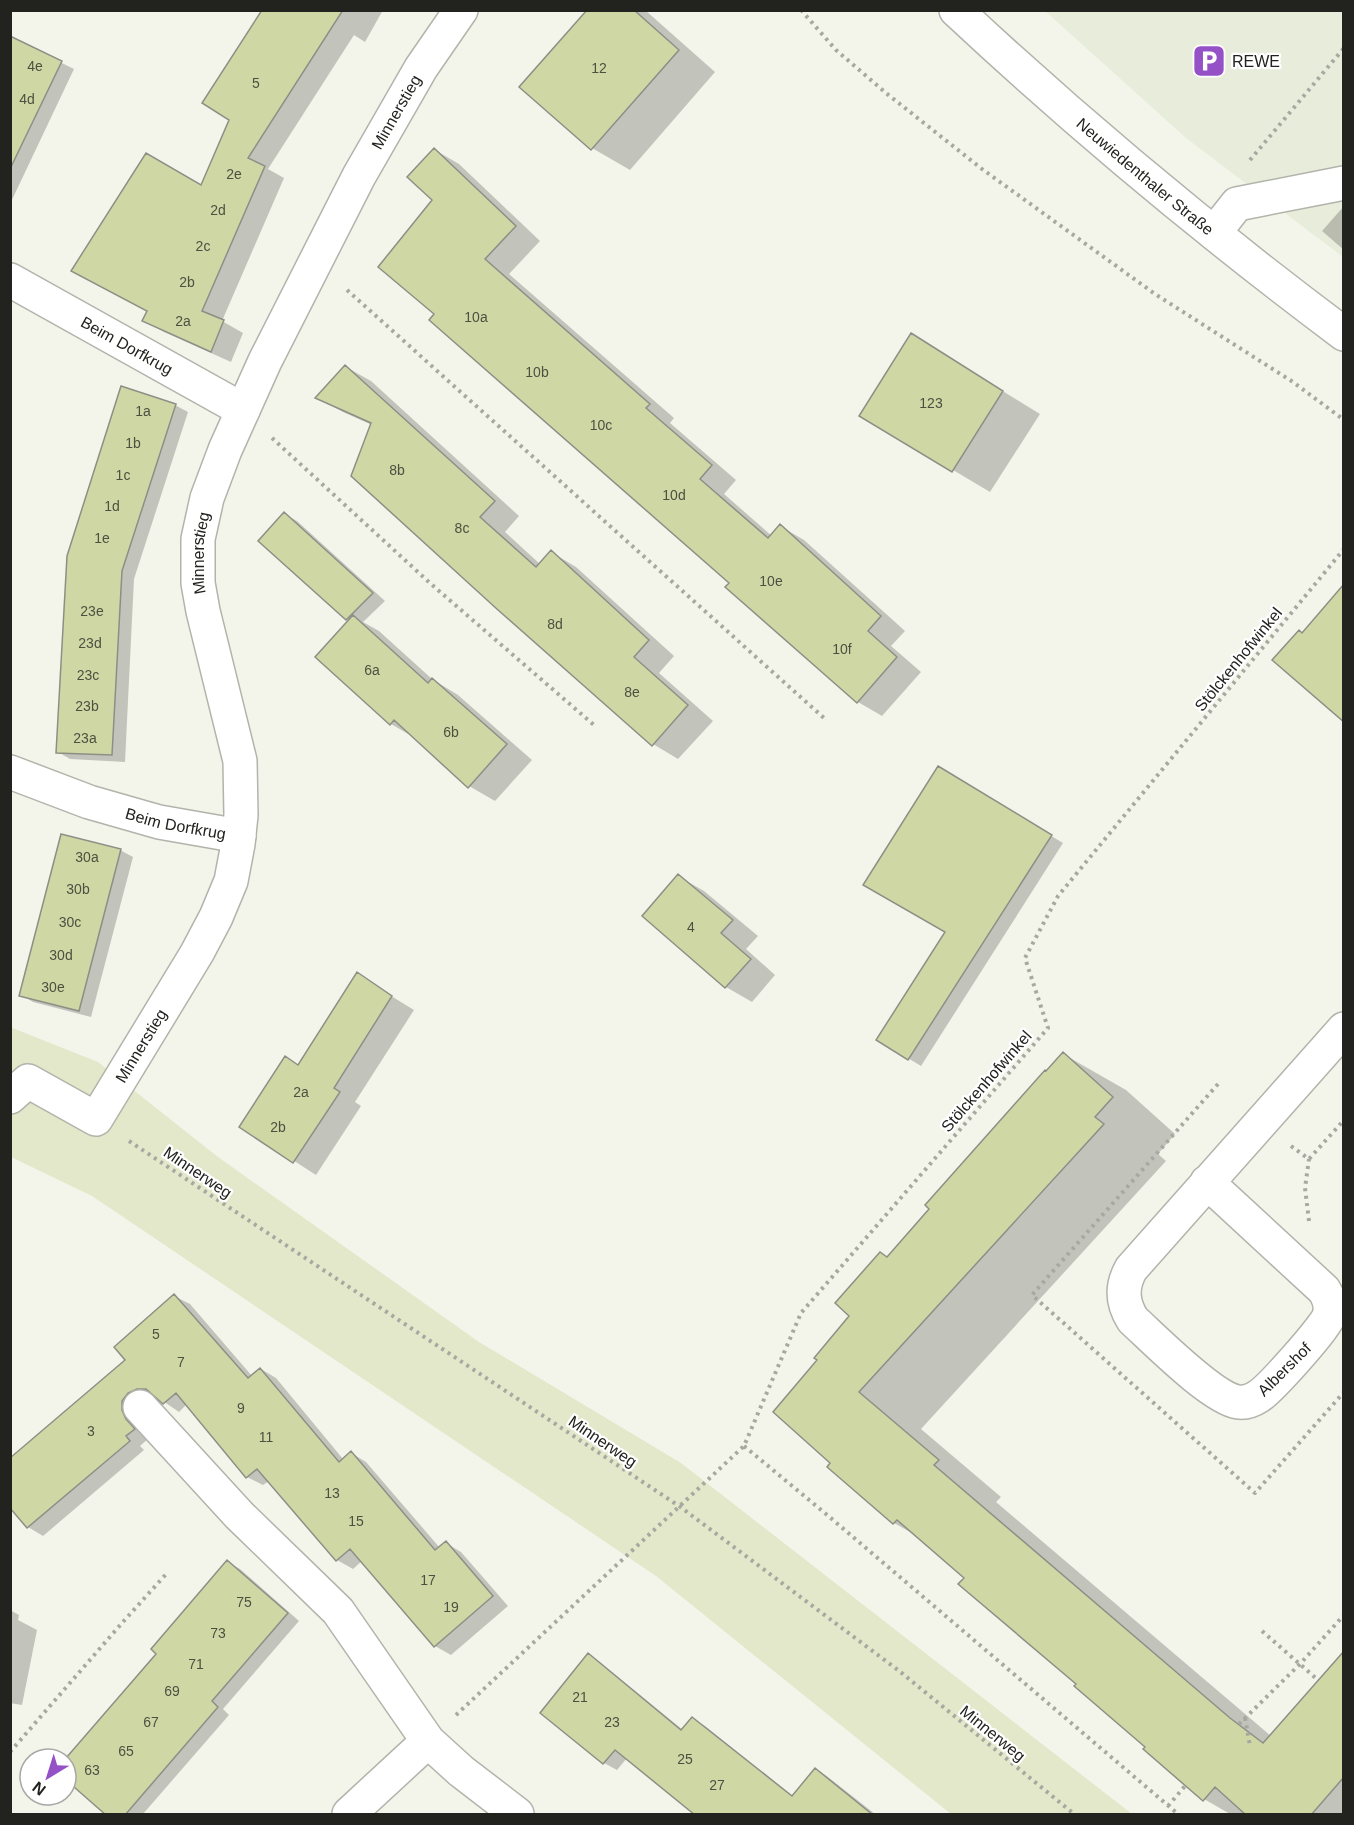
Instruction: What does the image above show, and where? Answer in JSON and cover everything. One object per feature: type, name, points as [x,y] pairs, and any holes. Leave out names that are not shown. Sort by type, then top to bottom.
[{"type":"street","name":"Minnerstieg","points":[[96,1119],[192,962],[216,917],[231,881],[241,815],[240,761],[198,583],[198,539],[207,498],[265,361],[359,176],[422,68],[461,10]]},
{"type":"street","name":"Neuwiedenthaler Straße","points":[[968,15],[1063,109],[1214,233],[1344,334]]},
{"type":"street","points":[[1214,233],[1237,204],[1344,183]]},
{"type":"street","name":"Beim Dorfkrug","points":[[10,280],[243,410]]},
{"type":"street","name":"Beim Dorfkrug","points":[[10,772],[119,811],[159,822],[239,836]]},
{"type":"street","name":"Albershof","points":[[1207,1182],[1324,1290],[1329,1299],[1329,1316],[1318,1334],[1261,1395],[1245,1403],[1235,1402],[1211,1389],[1133,1320],[1127,1311],[1123,1289],[1131,1269],[1207,1182],[1344,1029]]},
{"type":"street","points":[[10,1097],[28,1082],[96,1119]]},
{"type":"street","points":[[140,1407],[239,1515],[338,1611],[428,1742],[518,1815]]},
{"type":"street","points":[[349,1815],[428,1742]]},
{"type":"path","points":[[801,10],[836,50],[982,169],[1155,294],[1293,382],[1344,420]]},
{"type":"path","points":[[1237,204],[1237,175],[1344,48]]},
{"type":"path","points":[[315,262],[824,718]]},
{"type":"path","points":[[243,410],[431,584],[594,725]]},
{"type":"path","name":"Stölckenhofwinkel","points":[[428,1742],[744,1446],[801,1313],[1048,1028],[1025,958],[1058,896],[1344,549]]},
{"type":"path","name":"Minnerweg","points":[[96,1119],[679,1506],[898,1670],[1074,1815]]},
{"type":"path","points":[[1309,1224],[1305,1188],[1309,1159],[1344,1120]]},
{"type":"path","points":[[1261,1123],[1309,1159]]},
{"type":"path","points":[[744,1446],[1178,1815]]},
{"type":"path","points":[[10,1752],[168,1572]]},
{"type":"path","points":[[1239,1724],[1300,1664],[1344,1615]]},
{"type":"path","points":[[1262,1630],[1318,1680]]},
{"type":"path","points":[[1245,1718],[1250,1746]]},
{"type":"path","points":[[1168,1806],[1185,1786]]},
{"type":"shaded area","points":[[1045,11],[1343,11],[1343,257],[1186,138]]},
{"type":"green space","points":[[10,1027],[98,1062],[218,1157],[479,1342],[681,1463],[1132,1814],[951,1814],[656,1576],[92,1196],[11,1157]]},
{"type":"building","points":[[262,10],[343,10],[248,158],[265,166],[202,311],[224,320],[211,352],[142,321],[147,311],[71,271],[146,153],[201,185],[229,120],[202,103]]},
{"type":"building","points":[[587,10],[634,10],[679,50],[591,150],[519,87]]},
{"type":"building","points":[[10,36],[62,61],[10,169]]},
{"type":"building","points":[[434,148],[516,226],[485,259],[650,404],[646,408],[712,465],[700,479],[768,538],[780,524],[881,616],[868,631],[897,657],[857,703],[725,587],[729,583],[429,320],[434,314],[378,267],[432,200],[407,177]]},
{"type":"building","points":[[911,333],[1003,391],[952,472],[859,416]]},
{"type":"building","points":[[345,365],[495,501],[480,517],[536,567],[551,550],[649,640],[634,657],[688,705],[652,746],[351,476],[371,423],[315,398]]},
{"type":"building","points":[[121,386],[176,404],[122,571],[112,755],[56,753],[67,556]]},
{"type":"building","points":[[284,512],[373,593],[346,620],[258,541]]},
{"type":"building","points":[[1344,584],[1344,722],[1272,660],[1299,630],[1302,633]]},
{"type":"building","points":[[353,615],[428,683],[432,678],[507,744],[468,788],[394,720],[390,725],[315,657]]},
{"type":"building","points":[[938,766],[1052,835],[908,1060],[876,1040],[945,932],[863,885]]},
{"type":"building","points":[[61,834],[121,849],[79,1011],[19,996]]},
{"type":"building","points":[[678,874],[733,920],[721,933],[751,959],[725,988],[642,916]]},
{"type":"building","points":[[357,972],[392,996],[334,1088],[340,1092],[293,1163],[239,1127],[285,1056],[298,1065]]},
{"type":"building","points":[[1063,1052],[1113,1097],[1095,1117],[1104,1124],[859,1392],[939,1460],[934,1465],[1230,1718],[1263,1743],[1344,1651],[1344,1777],[1311,1815],[1246,1815],[1215,1787],[1203,1801],[1074,1686],[1076,1684],[958,1584],[964,1578],[897,1520],[893,1524],[827,1467],[830,1463],[773,1412],[817,1360],[814,1358],[849,1316],[835,1303],[880,1252],[887,1257],[929,1209],[925,1205]]},
{"type":"building","points":[[174,1294],[248,1378],[260,1368],[339,1462],[351,1451],[435,1550],[446,1541],[493,1596],[434,1647],[350,1549],[336,1561],[257,1469],[246,1478],[176,1393],[163,1404],[146,1389],[137,1389],[128,1393],[122,1401],[122,1410],[135,1429],[126,1436],[130,1441],[27,1528],[10,1508],[10,1458],[125,1360],[114,1347]]},
{"type":"building","points":[[227,1560],[288,1613],[212,1701],[218,1707],[125,1815],[106,1815],[78,1790],[78,1747],[76,1747],[156,1654],[151,1649]]},
{"type":"building","points":[[588,1653],[681,1730],[692,1717],[792,1796],[815,1768],[873,1815],[695,1815],[615,1750],[603,1764],[540,1713]]},
{"type":"place","name":"REWE","points":[[1209,61]]}]
